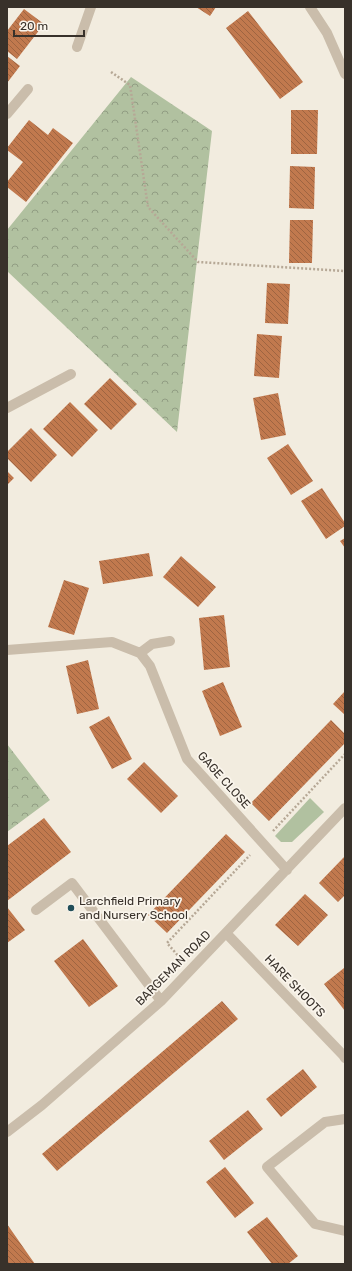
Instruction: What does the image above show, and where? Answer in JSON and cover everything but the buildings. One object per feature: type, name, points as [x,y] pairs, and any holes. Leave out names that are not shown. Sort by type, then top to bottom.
[{"type":"street","points":[[78,47],[91,7]]},
{"type":"street","points":[[310,7],[327,33],[345,74]]},
{"type":"street","points":[[7,114],[28,89]]},
{"type":"street","points":[[7,408],[71,374]]},
{"type":"street","points":[[7,650],[112,642],[140,653],[152,644],[170,641]]},
{"type":"street","name":"GAGE CLOSE","points":[[140,653],[150,666],[187,759],[287,870]]},
{"type":"street","name":"BARGEMAN ROAD","points":[[7,1132],[42,1105],[161,1001],[345,808]]},
{"type":"street","points":[[36,910],[72,883],[161,1001]]},
{"type":"street","name":"HARE SHOOTS","points":[[226,933],[345,1058]]},
{"type":"street","points":[[345,1119],[326,1122],[267,1167],[315,1224],[345,1231]]},
{"type":"path","points":[[111,72],[130,85],[148,207],[198,262],[345,271]]},
{"type":"path","points":[[191,970],[167,943],[345,754]]},
{"type":"green space","points":[[131,77],[212,131],[177,432],[7,271],[7,230]]},
{"type":"green space","points":[[7,744],[50,800],[7,832]]},
{"type":"green space","points":[[310,798],[324,812],[292,842],[281,842],[275,836]]},
{"type":"place","name":"Larchfield Primary and Nursery School","points":[[71,908]]}]
